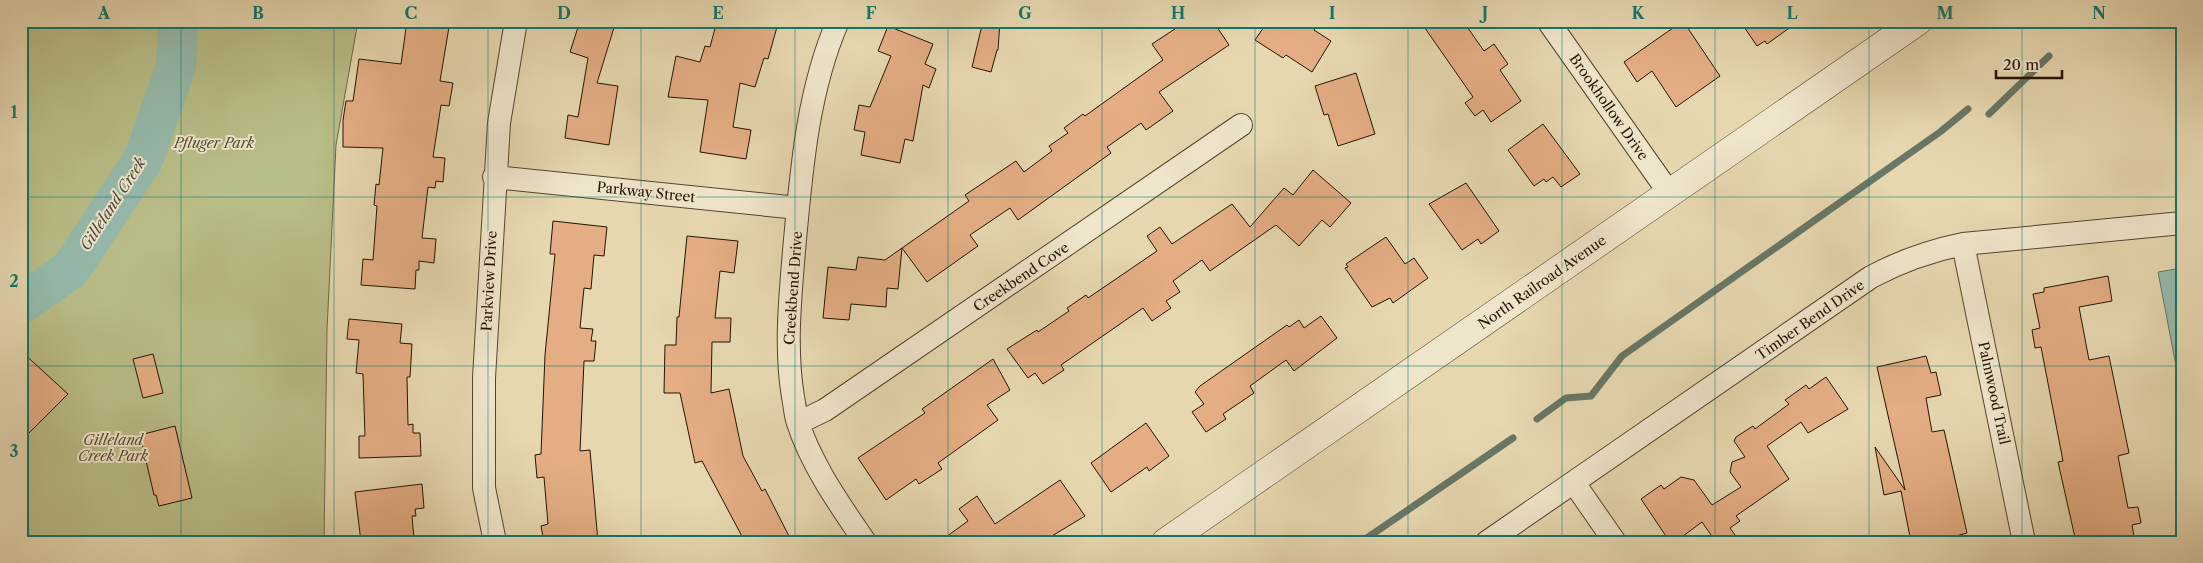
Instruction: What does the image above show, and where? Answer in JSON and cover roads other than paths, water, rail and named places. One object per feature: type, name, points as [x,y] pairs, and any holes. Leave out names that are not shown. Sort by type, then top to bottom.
[{"type":"street","name":"Parkview Drive","points":[[495,542],[484,488],[484,387],[494,177],[505,77],[516,21]]},
{"type":"street","name":"Creekbend Drive","points":[[838,21],[829,42],[809,126],[798,208],[788,324],[789,372],[798,423],[820,471],[865,542]]},
{"type":"street","name":"Brookhollow Drive","points":[[1548,21],[1670,194]]},
{"type":"street","name":"North Railroad Avenue","points":[[1166,542],[1918,21]]},
{"type":"street","name":"Creekbend Cove","points":[[798,423],[826,410],[1241,125]]},
{"type":"street","name":"Parkway Street","points":[[494,177],[798,208]]},
{"type":"street","name":"Timber Bend Drive","points":[[1487,542],[1871,277],[1912,257],[1963,244],[2182,223]]},
{"type":"street","name":"Palmwood Trail","points":[[1963,244],[2024,542]]},
{"type":"street","points":[[1574,483],[1615,542]]},
{"type":"waterway","name":"Gilleland Creek","points":[[21,304],[71,269],[143,160],[176,67],[178,21]]},
{"type":"waterway","points":[[1989,114],[2049,56]]},
{"type":"waterway","points":[[1537,419],[1566,398],[1591,396],[1622,356],[1940,132],[1968,109]]},
{"type":"waterway","points":[[1361,542],[1513,438]]},
{"type":"park label","name":"Pfluger Park","points":[[214,143]]},
{"type":"park label","name":"Gilleland Creek Park","points":[[113,448]]}]
